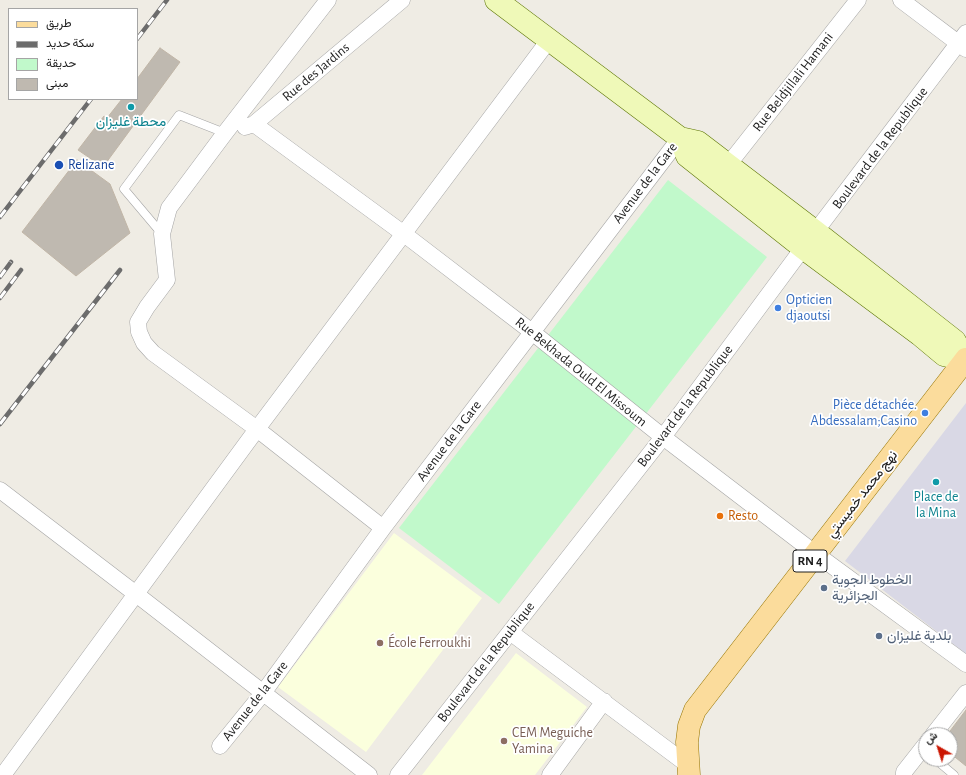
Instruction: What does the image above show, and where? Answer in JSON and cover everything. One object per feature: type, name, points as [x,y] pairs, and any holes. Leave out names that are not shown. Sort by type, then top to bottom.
[{"type":"main road","name":"نهج محمد خميستي","points":[[689,770],[687,742],[689,726],[695,710],[966,360]]},
{"type":"street","points":[[328,0],[225,133],[170,208],[162,234],[167,280],[138,322],[139,332],[144,343],[153,353],[256,429],[383,528]]},
{"type":"street","name":"Rue des Jardins","points":[[225,133],[254,124],[402,0]]},
{"type":"street","points":[[496,0],[680,138],[698,142],[728,165],[810,240]]},
{"type":"street","name":"Rue Beldjillali Hamani","points":[[728,165],[858,0]]},
{"type":"street","points":[[902,0],[963,42]]},
{"type":"street","points":[[3,775],[256,429],[549,40]]},
{"type":"street","name":"Boulevard de la Republique","points":[[398,775],[663,438],[810,240],[963,42]]},
{"type":"street","name":"Rue Bekhada Ould El Missoum","points":[[254,124],[404,234],[532,332],[663,438],[816,554],[966,664]]},
{"type":"street","points":[[680,138],[687,156],[955,341],[966,360]]},
{"type":"street","name":"Avenue de la Gare","points":[[220,746],[263,693],[383,528],[680,138]]},
{"type":"street","points":[[0,490],[369,775]]},
{"type":"street","points":[[510,632],[604,702],[689,770]]},
{"type":"street","points":[[939,727],[966,693]]},
{"type":"street","points":[[550,775],[604,702]]},
{"type":"street","points":[[904,775],[904,772],[918,756]]},
{"type":"lane","points":[[162,234],[124,189],[180,115],[225,133]]},
{"type":"lane","points":[[944,767],[954,775]]},
{"type":"shaded area","name":"Place de la Mina","points":[[966,403],[966,654],[845,561]]},
{"type":"shaded area","name":"École Ferroukhi","points":[[394,533],[482,598],[366,752],[278,687]]},
{"type":"shaded area","name":"CEM Meguiche Yamina","points":[[516,653],[587,707],[535,775],[422,775]]},
{"type":"green space","points":[[668,180],[767,257],[499,604],[399,528]]},
{"type":"building","name":"محطة غليزان","points":[[160,48],[180,62],[103,167],[78,150],[104,116],[107,118],[121,100],[138,100],[138,78]]},
{"type":"building","points":[[77,160],[110,184],[130,233],[76,276],[22,232]]},
{"type":"building","points":[[966,710],[966,766],[958,760],[958,727],[953,727]]},
{"type":"railway","points":[[138,38],[167,0]]},
{"type":"railway","points":[[0,217],[90,100]]},
{"type":"railway","points":[[0,277],[11,262]]},
{"type":"railway","points":[[0,298],[21,270]]},
{"type":"railway","points":[[0,424],[120,270]]},
{"type":"place","name":"محطة غليزان","points":[[131,107]]},
{"type":"place","name":"Relizane","points":[[59,165]]},
{"type":"place","name":"Opticien djaoutsi","points":[[778,308]]},
{"type":"place","name":"Pièce détachée. Abdessalam;Casino","points":[[925,413]]},
{"type":"place","name":"Place de la Mina","points":[[936,482]]},
{"type":"place","name":"Resto","points":[[720,516]]},
{"type":"place","name":"الخطوط الجوية الجزائرية","points":[[824,588]]},
{"type":"place","name":"بلدية غليزان","points":[[879,636]]},
{"type":"place","name":"École Ferroukhi","points":[[380,643]]},
{"type":"place","name":"CEM Meguiche Yamina","points":[[504,741]]}]
